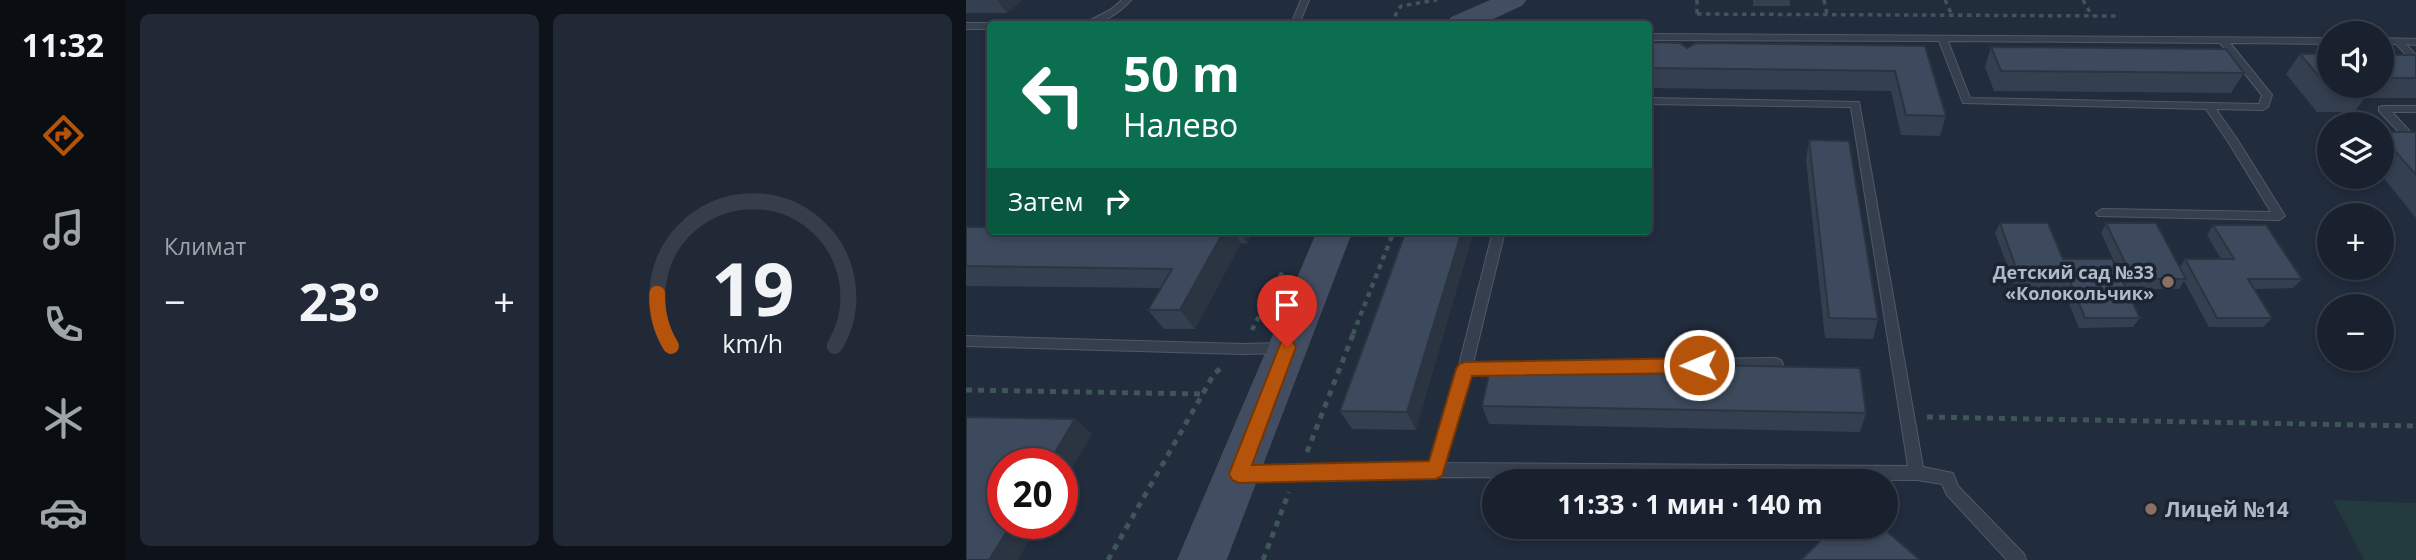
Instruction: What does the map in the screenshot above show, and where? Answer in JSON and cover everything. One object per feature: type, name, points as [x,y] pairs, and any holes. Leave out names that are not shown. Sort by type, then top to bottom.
[{"type":"street","points":[[1485,18],[1513,0]]},
{"type":"street","points":[[1202,560],[1333,235]]},
{"type":"lane","points":[[1094,21],[1113,12],[1127,0]]},
{"type":"lane","points":[[1296,21],[1305,0]]},
{"type":"lane","points":[[966,26],[987,26]]},
{"type":"lane","points":[[1688,50],[1694,35]]},
{"type":"lane","points":[[1652,37],[1694,35],[1943,41],[2317,41]]},
{"type":"lane","points":[[1943,41],[1966,101],[2263,107],[2267,95],[2224,41]]},
{"type":"lane","points":[[2394,41],[2416,42]]},
{"type":"lane","points":[[2398,41],[2416,60]]},
{"type":"lane","points":[[1652,100],[1686,95],[1855,104],[1917,473]]},
{"type":"lane","points":[[2102,213],[2279,216],[2234,142],[2208,106]]},
{"type":"lane","points":[[2416,109],[2383,109],[2416,144]]},
{"type":"lane","points":[[1436,470],[1465,369],[1498,235]]},
{"type":"lane","points":[[966,341],[1242,349],[1287,347]]},
{"type":"lane","points":[[1668,366],[1776,364]]},
{"type":"lane","points":[[1465,369],[1519,368]]},
{"type":"lane","points":[[1239,474],[1436,470],[1917,473],[1948,478],[1952,490],[2018,560]]},
{"type":"path","points":[[1392,21],[1401,6],[1437,0]]},
{"type":"path","points":[[1694,35],[1698,0]]},
{"type":"path","points":[[1824,0],[1827,15]]},
{"type":"path","points":[[1945,0],[1952,15]]},
{"type":"path","points":[[2082,0],[2092,16]]},
{"type":"path","points":[[1697,14],[2117,16]]},
{"type":"path","points":[[1263,560],[1393,235]]},
{"type":"path","points":[[1108,560],[1214,373],[1242,349],[1289,260]]},
{"type":"path","points":[[966,390],[1202,394]]},
{"type":"path","points":[[1906,416],[2416,426]]},
{"type":"green space","points":[[2333,500],[2416,503],[2416,560],[2364,560]]},
{"type":"building","points":[[1652,42],[1680,43],[1687,48],[1696,43],[1925,46],[1946,116],[1906,115],[1895,71],[1652,68]]},
{"type":"building","points":[[1991,47],[2226,49],[2244,73],[2001,71]]},
{"type":"building","points":[[2300,54],[2317,54],[2317,74]]},
{"type":"building","points":[[2394,55],[2416,55],[2416,78],[2394,78]]},
{"type":"building","points":[[2394,132],[2416,132],[2416,175],[2394,150]]},
{"type":"building","points":[[1809,140],[1849,141],[1878,319],[1829,318]]},
{"type":"building","points":[[2000,223],[2048,223],[2063,259],[2112,259],[2140,318],[2085,318],[2069,279],[2020,279]]},
{"type":"building","points":[[2106,223],[2156,223],[2186,279],[2133,279]]},
{"type":"building","points":[[2213,225],[2266,225],[2302,279],[2248,279],[2272,318],[2217,318],[2185,259],[2234,259]]},
{"type":"building","points":[[966,227],[987,227],[987,235],[1222,235],[1180,310],[1148,310],[1172,269],[966,266]]},
{"type":"building","points":[[1405,235],[1461,235],[1407,412],[1340,411]]},
{"type":"building","points":[[1492,361],[1860,368],[1866,413],[1482,406]]},
{"type":"building","points":[[966,417],[1075,419],[1058,448],[987,448],[987,539],[1002,539],[989,560],[966,560]]},
{"type":"building","points":[[1822,539],[1896,539],[1920,560],[1801,560]]},
{"type":"place","name":"Детский сад №33 «Колокольчик»","points":[[2168,282]]},
{"type":"place","name":"Лицей №14","points":[[2151,509]]},
{"type":"route","points":[[1287,347],[1239,474],[1436,470],[1465,369],[1699,365]]}]
